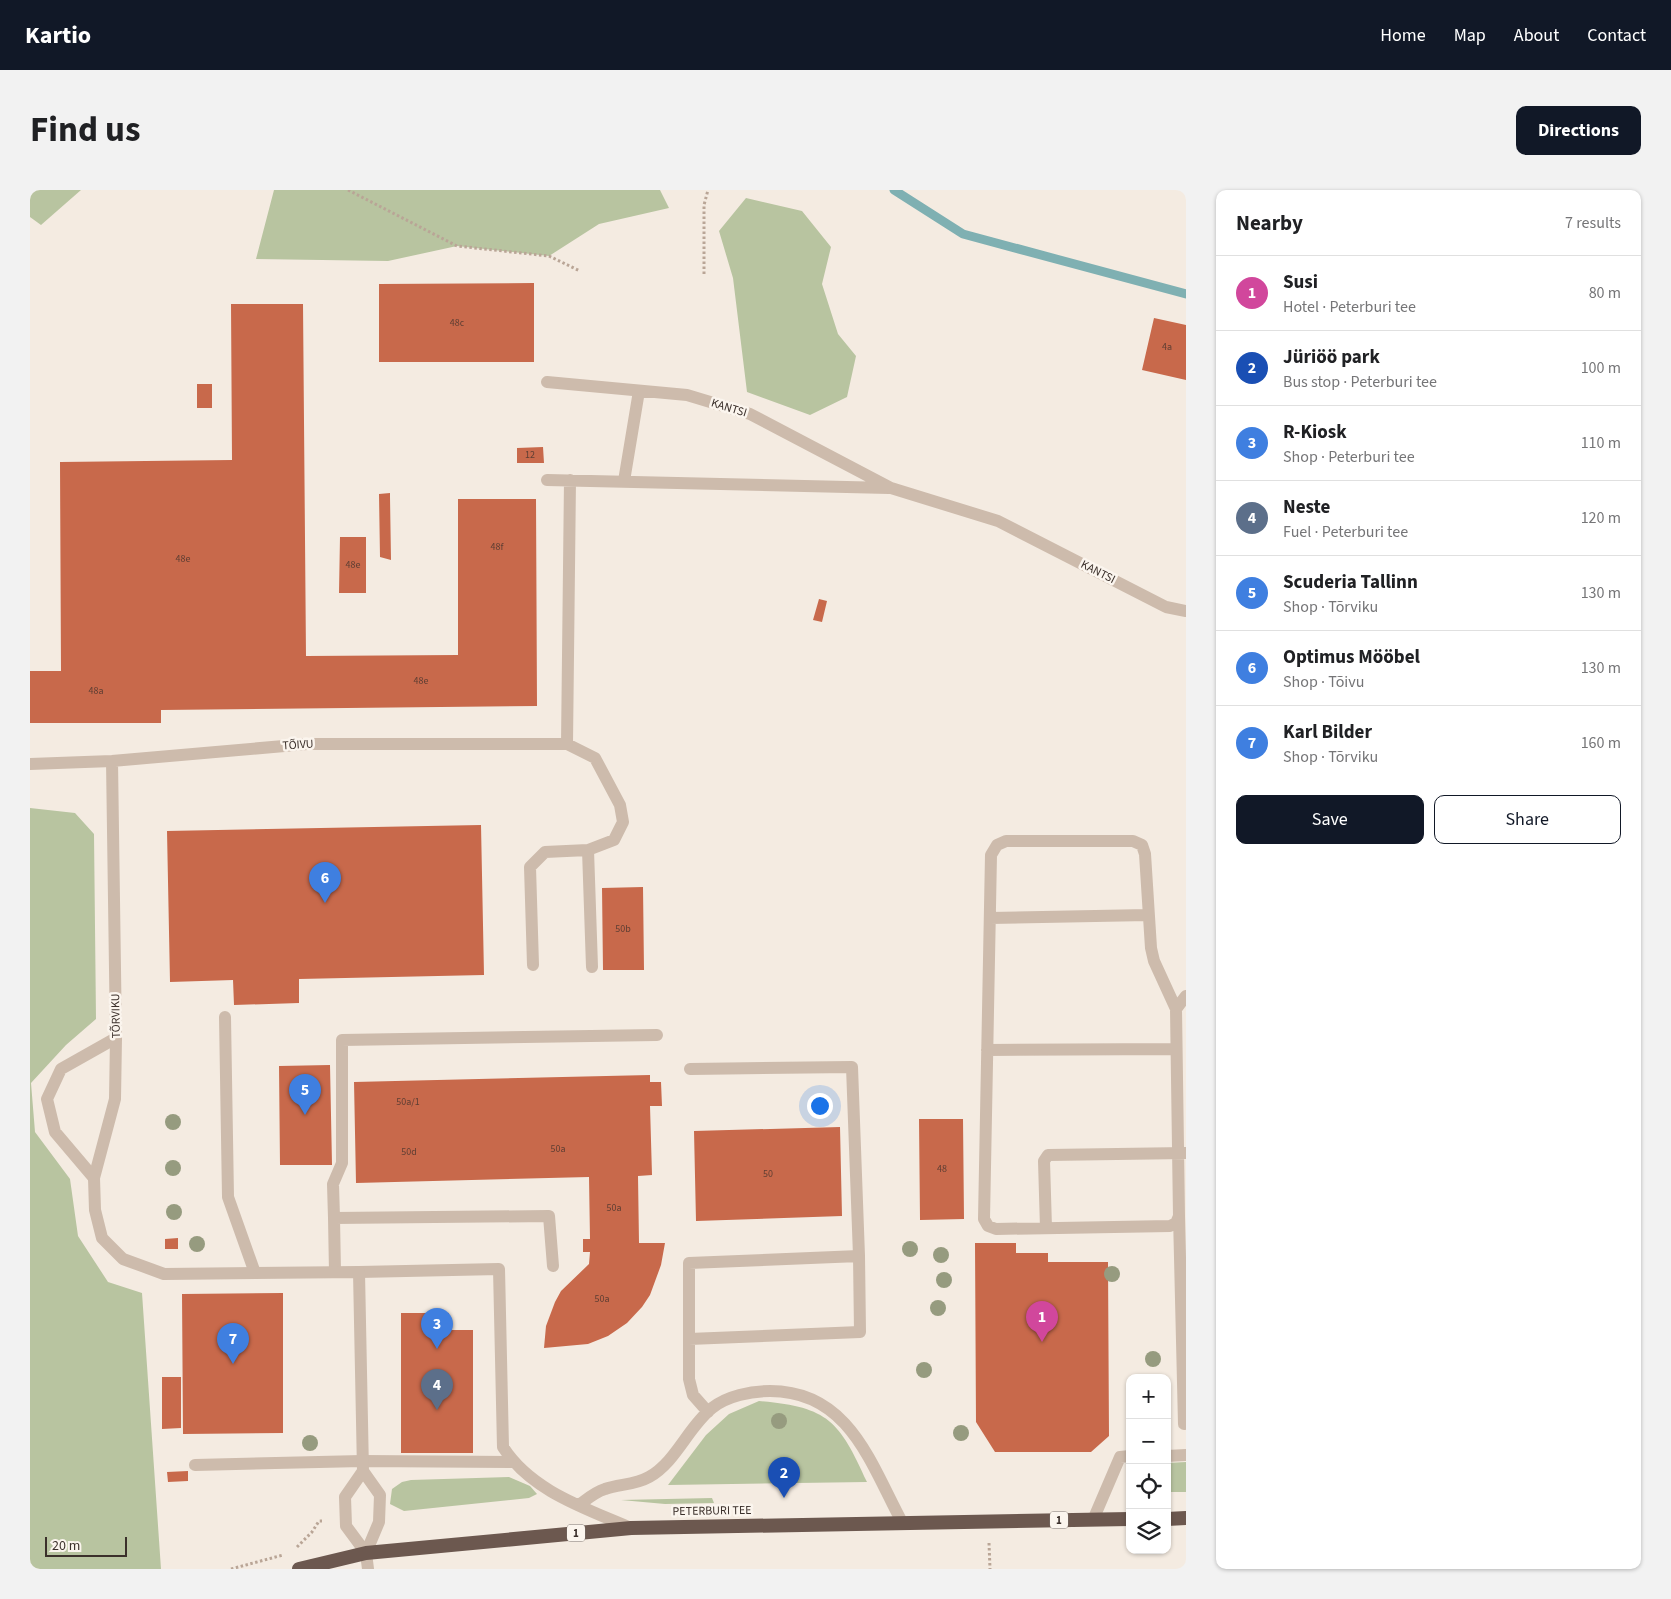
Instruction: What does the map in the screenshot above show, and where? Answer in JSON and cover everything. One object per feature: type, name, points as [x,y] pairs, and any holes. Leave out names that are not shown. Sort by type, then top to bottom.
[{"type":"highway","points":[[1171,1519],[1186,1518]]},
{"type":"highway","name":"PETERBURI TEE","points":[[299,1569],[366,1553],[631,1528],[1126,1519]]},
{"type":"street","name":"KANTSI","points":[[547,382],[687,395],[750,414],[891,488],[998,521],[1166,607],[1186,611]]},
{"type":"street","points":[[624,481],[639,391]]},
{"type":"street","points":[[547,480],[891,488]]},
{"type":"street","points":[[533,965],[530,867],[545,852],[588,850],[614,840],[623,822],[620,805],[595,758],[567,744],[570,480]]},
{"type":"street","name":"TÕIVU","points":[[30,764],[112,761],[308,744],[567,744]]},
{"type":"street","name":"TÕRVIKU","points":[[112,761],[116,1038],[115,1098],[94,1178],[95,1210],[102,1238],[123,1259],[164,1274],[255,1273]]},
{"type":"street","points":[[1179,1216],[1176,1223],[1170,1226],[996,1229],[988,1226],[984,1219],[992,855],[996,845],[1006,841],[1133,841],[1142,845],[1145,854],[1148,914],[1154,960],[1176,1009],[1176,1049],[1181,1065],[1182,1153],[1179,1216],[1184,1424]]},
{"type":"street","points":[[588,850],[592,968]]},
{"type":"street","points":[[990,918],[1148,914]]},
{"type":"street","points":[[1176,1009],[1186,996]]},
{"type":"street","points":[[225,1017],[228,1197],[255,1273],[499,1269],[503,1447],[512,1462],[544,1489],[631,1528]]},
{"type":"street","points":[[335,1272],[333,1184],[342,1163],[342,1040],[657,1035]]},
{"type":"street","points":[[94,1178],[54,1132],[47,1099],[61,1069],[116,1038]]},
{"type":"street","points":[[987,1050],[1176,1049]]},
{"type":"street","points":[[689,1339],[860,1332],[852,1068],[690,1069]]},
{"type":"street","points":[[1046,1228],[1044,1161],[1048,1155],[1182,1153]]},
{"type":"street","points":[[334,1218],[549,1216],[553,1266]]},
{"type":"street","points":[[708,1412],[693,1394],[689,1379],[689,1263],[859,1256]]},
{"type":"street","points":[[359,1272],[363,1466],[380,1495],[379,1522],[366,1553]]},
{"type":"street","points":[[579,1504],[605,1489],[633,1484],[649,1477],[671,1458],[693,1426],[714,1406],[740,1395],[760,1391],[780,1391],[802,1395],[819,1402],[838,1414],[852,1431],[903,1524]]},
{"type":"street","points":[[1171,1456],[1186,1455]]},
{"type":"street","points":[[1093,1520],[1120,1457],[1126,1456]]},
{"type":"street","points":[[195,1466],[363,1466],[512,1462]]},
{"type":"street","points":[[363,1466],[345,1496],[346,1526],[366,1553],[368,1569]]},
{"type":"path","points":[[348,190],[457,246],[549,256],[580,271]]},
{"type":"path","points":[[704,274],[704,204],[708,190]]},
{"type":"path","points":[[231,1569],[281,1556],[298,1546],[312,1532],[319,1521],[322,1521]]},
{"type":"green space","points":[[30,190],[81,190],[41,225],[30,217]]},
{"type":"green space","points":[[274,190],[660,190],[669,208],[599,224],[549,256],[457,246],[388,261],[256,259]]},
{"type":"green space","points":[[746,198],[802,211],[831,247],[822,284],[838,334],[856,356],[847,397],[810,415],[747,392],[733,278],[719,231]]},
{"type":"green space","points":[[30,808],[75,813],[94,834],[96,1019],[66,1045],[31,1083],[35,1132],[70,1179],[78,1236],[108,1282],[142,1293],[161,1569],[30,1569]]},
{"type":"green space","points":[[759,1401],[801,1407],[828,1420],[848,1444],[867,1482],[668,1485],[706,1435],[729,1414]]},
{"type":"green space","points":[[1186,1462],[1186,1492],[1171,1492],[1171,1463]]},
{"type":"green space","points":[[509,1477],[530,1486],[537,1494],[529,1498],[404,1511],[390,1504],[392,1489],[402,1482],[411,1480]]},
{"type":"green space","points":[[712,1498],[714,1503],[665,1504],[621,1500]]},
{"type":"building","points":[[534,283],[534,362],[379,362],[379,284]]},
{"type":"building","points":[[231,304],[303,304],[306,656],[458,655],[458,499],[536,499],[537,706],[161,710],[161,723],[30,723],[30,671],[61,671],[60,462],[232,460]]},
{"type":"building","points":[[1154,318],[1186,325],[1186,380],[1142,370]]},
{"type":"building","points":[[197,384],[212,384],[212,408],[197,408]]},
{"type":"building","points":[[543,447],[544,463],[517,463],[517,448]]},
{"type":"building","points":[[390,493],[391,560],[380,557],[379,494]]},
{"type":"building","points":[[340,537],[366,537],[366,593],[339,593]]},
{"type":"building","points":[[819,599],[827,601],[822,622],[813,620]]},
{"type":"building","points":[[481,825],[484,975],[299,979],[299,1003],[234,1005],[233,980],[170,982],[167,831]]},
{"type":"building","points":[[643,887],[644,970],[603,970],[602,888]]},
{"type":"building","points":[[330,1065],[332,1165],[280,1165],[279,1066]]},
{"type":"building","points":[[650,1075],[650,1082],[661,1082],[662,1106],[650,1106],[652,1175],[638,1176],[639,1243],[665,1243],[661,1265],[650,1295],[642,1307],[627,1323],[608,1336],[588,1344],[544,1348],[546,1326],[555,1302],[561,1291],[589,1264],[590,1252],[583,1252],[583,1239],[590,1239],[589,1177],[356,1183],[354,1082]]},
{"type":"building","points":[[919,1119],[963,1119],[964,1219],[920,1220]]},
{"type":"building","points":[[840,1127],[842,1216],[696,1221],[694,1131]]},
{"type":"building","points":[[178,1238],[178,1249],[165,1249],[165,1239]]},
{"type":"building","points":[[975,1243],[1016,1243],[1016,1253],[1048,1253],[1048,1262],[1108,1262],[1109,1436],[1091,1452],[995,1452],[976,1422]]},
{"type":"building","points":[[283,1293],[283,1433],[183,1434],[182,1294]]},
{"type":"building","points":[[401,1313],[449,1313],[449,1330],[473,1330],[473,1453],[401,1453]]},
{"type":"building","points":[[162,1377],[181,1377],[181,1428],[162,1429]]},
{"type":"building","points":[[188,1471],[188,1481],[168,1482],[167,1472]]},
{"type":"waterway","points":[[894,190],[963,234],[1186,294]]},
{"type":"place","name":"Optimus Mööbel","points":[[325,903]]},
{"type":"place","name":"Scuderia Tallinn","points":[[305,1115]]},
{"type":"place","name":"Susi","points":[[1042,1342]]},
{"type":"place","name":"R-Kiosk","points":[[437,1349]]},
{"type":"place","name":"Karl Bilder","points":[[233,1364]]},
{"type":"place","name":"Neste","points":[[437,1410]]},
{"type":"place","name":"Jüriöö park","points":[[784,1498]]}]
